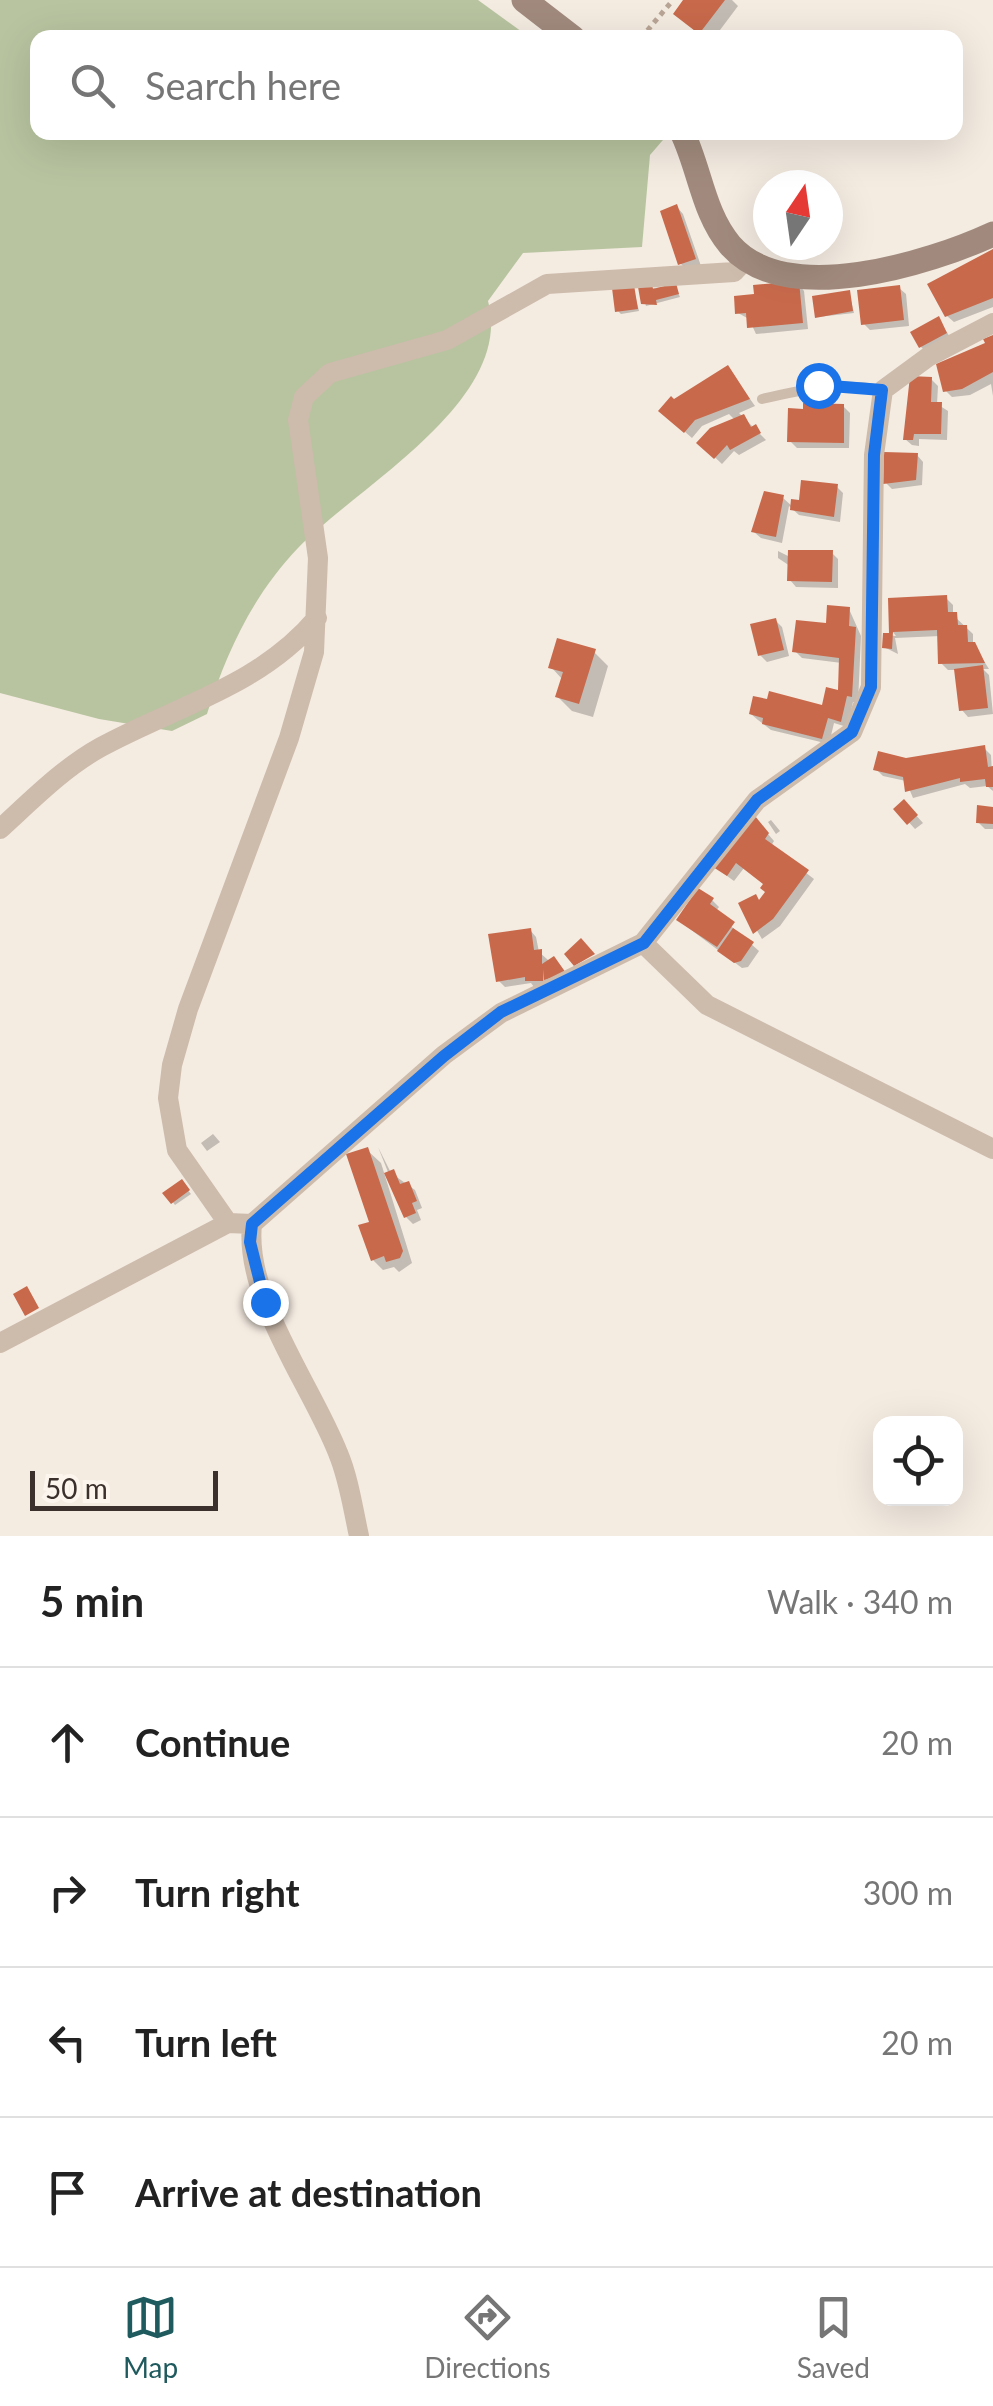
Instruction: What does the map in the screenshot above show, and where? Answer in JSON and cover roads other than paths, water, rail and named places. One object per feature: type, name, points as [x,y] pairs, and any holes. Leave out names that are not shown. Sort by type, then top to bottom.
[{"type":"main road","points":[[524,0],[563,30]]},
{"type":"main road","points":[[685,140],[719,228],[746,260],[794,274],[831,277],[939,258],[993,234]]},
{"type":"street","points":[[228,1222],[177,1150],[168,1098],[172,1065],[221,915],[308,681],[318,558],[298,408],[313,385],[354,366],[447,340],[547,284],[734,272],[746,260]]},
{"type":"street","points":[[359,1536],[340,1456],[265,1302],[250,1242],[252,1224],[444,1056],[501,1012],[644,943],[740,817],[757,800],[840,742],[865,709],[872,665],[874,455],[882,390],[928,356],[993,323]]},
{"type":"street","points":[[0,829],[69,768],[101,747],[258,671],[297,642],[316,618]]},
{"type":"street","points":[[644,943],[707,1005],[993,1149]]},
{"type":"street","points":[[0,1343],[228,1222],[252,1224]]},
{"type":"lane","points":[[762,399],[818,385],[882,390]]}]
